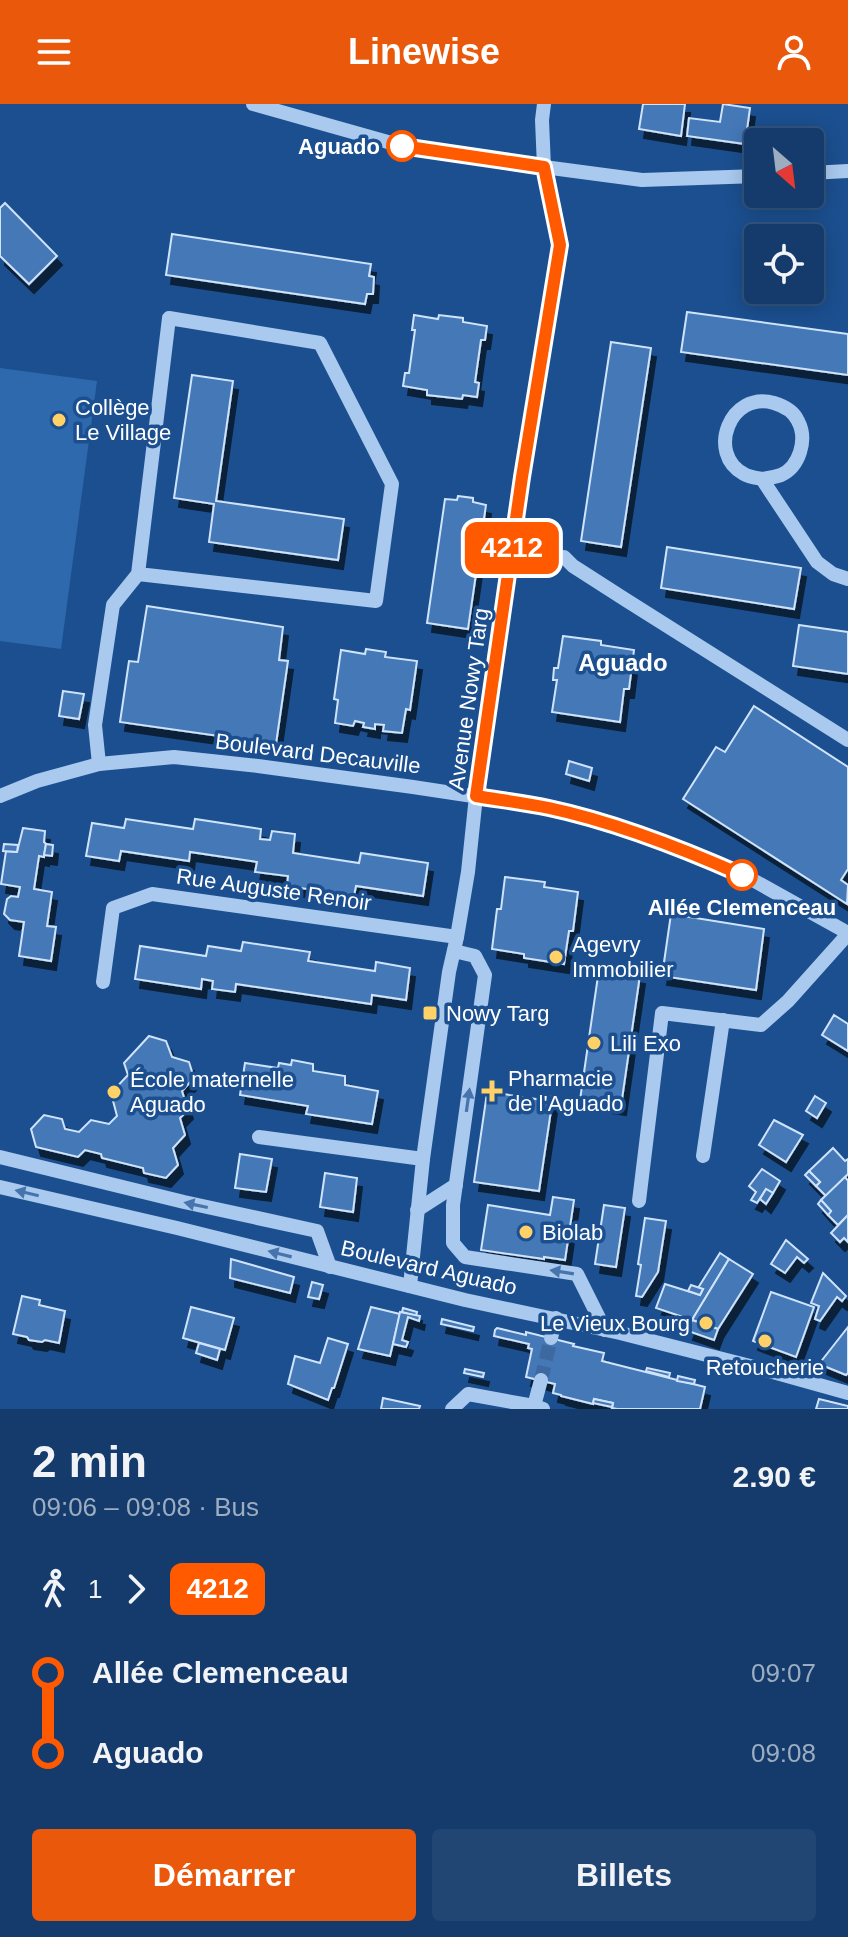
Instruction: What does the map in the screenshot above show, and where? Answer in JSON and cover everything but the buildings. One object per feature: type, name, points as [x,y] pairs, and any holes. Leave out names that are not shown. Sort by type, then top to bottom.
[{"type":"street","points":[[253,104],[402,146],[544,167],[642,180],[744,176]]},
{"type":"street","name":"Avenue Nowy Targ","points":[[410,1286],[423,1159],[449,972],[468,872],[522,477],[560,245],[544,167],[544,104]]},
{"type":"street","points":[[824,172],[848,171]]},
{"type":"street","points":[[99,764],[95,725],[113,605],[138,574],[169,318],[320,343],[392,484],[376,601],[138,574]]},
{"type":"street","points":[[762,479],[782,475],[797,461],[803,441],[798,421],[785,407],[765,401],[745,405],[730,419],[724,439],[729,458],[743,473],[762,479],[817,562],[833,574],[848,579]]},
{"type":"street","points":[[564,557],[573,566],[848,740]]},
{"type":"street","name":"Boulevard Decauville","points":[[0,796],[37,781],[99,764],[174,757],[551,808],[689,851],[751,879],[848,933]]},
{"type":"street","name":"Rue Auguste Renoir","points":[[103,982],[113,908],[152,894],[456,944]]},
{"type":"street","points":[[639,1201],[662,1013],[761,1025],[788,1001],[848,933]]},
{"type":"street","points":[[456,944],[475,956],[485,975],[453,1205],[453,1243],[465,1257],[577,1274],[605,1330]]},
{"type":"street","points":[[703,1156],[723,1020]]},
{"type":"street","points":[[259,1137],[423,1159]]},
{"type":"street","points":[[0,1157],[317,1231],[330,1267]]},
{"type":"street","points":[[417,1210],[456,1185]]},
{"type":"street","name":"Boulevard Aguado","points":[[0,1187],[465,1300],[556,1318],[848,1393]]},
{"type":"street","points":[[551,1338],[556,1318]]},
{"type":"street","points":[[452,1409],[468,1394],[539,1407],[541,1380]]},
{"type":"shaded area","points":[[0,368],[97,381],[61,649],[0,641]]},
{"type":"tunnel","points":[[541,1380],[551,1338]]},
{"type":"bus line","name":"4212","points":[[402,146],[544,167],[560,245],[522,477],[476,796],[551,808],[689,851],[742,875]]},
{"type":"place","name":"Aguado","points":[[402,146]]},
{"type":"place","name":"Collège Le Village","points":[[59,420]]},
{"type":"place","name":"Allée Clemenceau","points":[[742,875]]},
{"type":"place","name":"Agevry Immobilier","points":[[556,957]]},
{"type":"place","name":"Nowy Targ","points":[[430,1013]]},
{"type":"place","name":"Lili Exo","points":[[594,1043]]},
{"type":"place","name":"Pharmacie de l'Aguado","points":[[492,1091]]},
{"type":"place","name":"École maternelle Aguado","points":[[114,1092]]},
{"type":"place","name":"Biolab","points":[[526,1232]]},
{"type":"place","name":"Le Vieux Bourg","points":[[706,1323]]},
{"type":"place","name":"Retoucherie","points":[[765,1341]]},
{"type":"district","name":"Aguado","points":[[623,663]]}]
